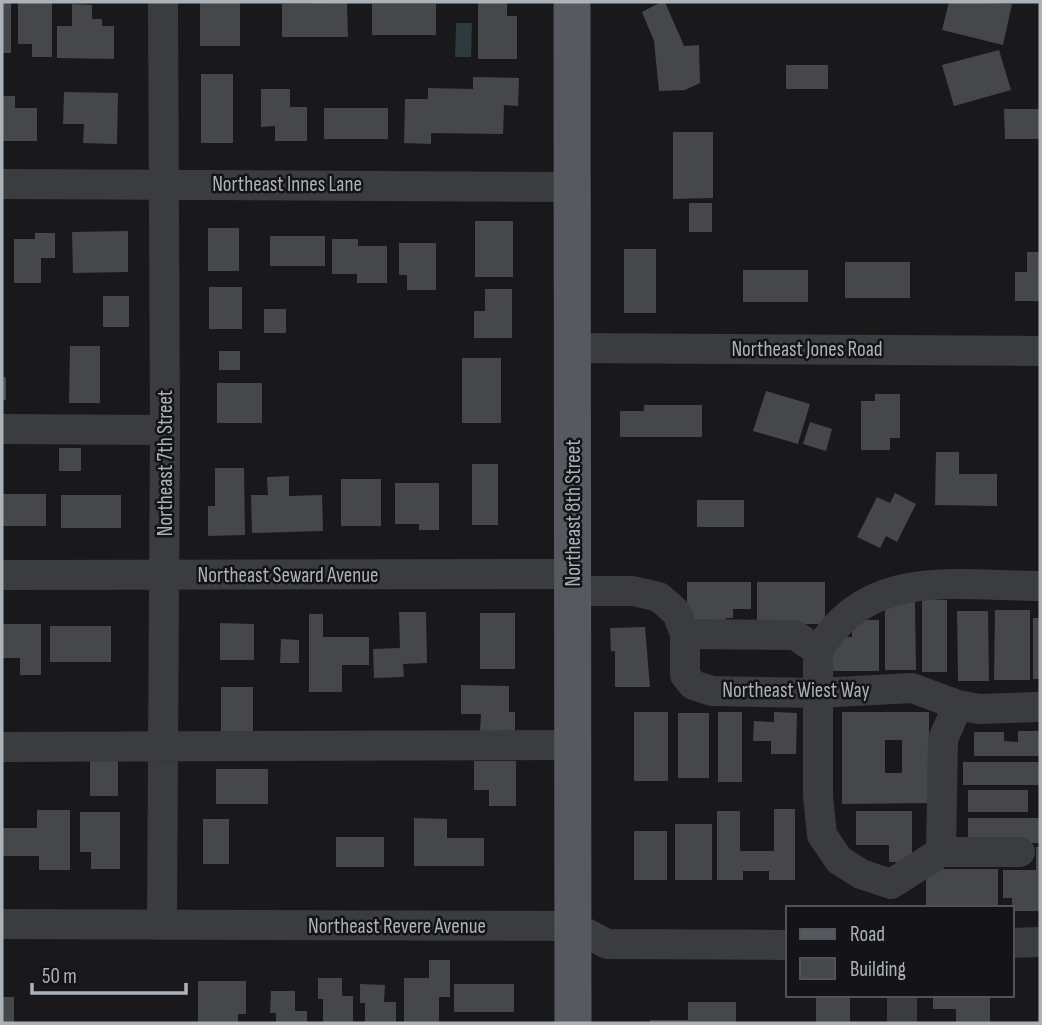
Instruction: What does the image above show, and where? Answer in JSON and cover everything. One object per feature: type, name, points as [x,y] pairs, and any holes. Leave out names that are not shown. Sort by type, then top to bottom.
[{"type":"main road","name":"Northeast 8th Street","points":[[572,2],[573,1023]]},
{"type":"street","name":"Northeast 7th Street","points":[[162,925],[165,430],[163,2]]},
{"type":"street","name":"Northeast Innes Lane","points":[[2,184],[572,187]]},
{"type":"street","name":"Northeast Jones Road","points":[[574,348],[1040,351]]},
{"type":"street","points":[[2,429],[165,430]]},
{"type":"street","name":"Northeast Seward Avenue","points":[[2,575],[164,575],[573,583]]},
{"type":"street","points":[[573,583],[659,597],[677,613],[685,634],[795,635],[818,651]]},
{"type":"street","points":[[1020,852],[942,852],[892,896],[839,860],[822,835],[818,796],[818,651],[829,632],[881,593],[908,586],[1040,586]]},
{"type":"street","name":"Northeast Wiest Way","points":[[685,634],[685,675],[693,685],[712,691],[818,693],[912,688],[958,705],[979,709],[1040,707]]},
{"type":"street","points":[[942,852],[943,739],[958,705]]},
{"type":"street","points":[[2,747],[573,745]]},
{"type":"street","name":"Northeast Revere Avenue","points":[[2,924],[573,926],[607,944],[786,945]]},
{"type":"street","points":[[1014,943],[1040,942]]},
{"type":"street","points":[[902,997],[902,1023]]},
{"type":"shaded area","points":[[456,23],[472,23],[471,57],[455,57]]},
{"type":"building","points":[[2,2],[11,2],[11,53],[2,53]]},
{"type":"building","points":[[18,2],[52,2],[52,57],[32,57],[32,44],[18,44]]},
{"type":"building","points":[[200,2],[240,2],[240,46],[200,46]]},
{"type":"building","points":[[478,2],[507,2],[507,16],[517,16],[517,59],[478,59]]},
{"type":"building","points":[[665,2],[684,46],[699,45],[700,83],[685,90],[659,91],[654,41],[642,12]]},
{"type":"building","points":[[949,2],[1012,4],[1003,45],[942,30]]},
{"type":"building","points":[[347,3],[348,37],[282,37],[282,4]]},
{"type":"building","points":[[72,4],[92,5],[92,19],[102,19],[102,26],[114,26],[114,59],[57,58],[57,26],[72,26]]},
{"type":"building","points":[[372,4],[436,4],[436,35],[372,35]]},
{"type":"building","points":[[999,50],[1011,90],[954,106],[942,65]]},
{"type":"building","points":[[786,65],[828,65],[828,89],[786,89]]},
{"type":"building","points":[[201,74],[233,74],[233,143],[201,143]]},
{"type":"building","points":[[473,77],[519,78],[518,106],[504,105],[503,134],[431,133],[431,144],[404,143],[405,99],[428,99],[428,88],[473,89]]},
{"type":"building","points":[[261,89],[290,89],[290,107],[307,107],[307,141],[275,141],[275,126],[261,127]]},
{"type":"building","points":[[64,92],[118,93],[117,144],[83,143],[84,124],[63,124]]},
{"type":"building","points":[[2,96],[15,96],[15,108],[37,108],[37,141],[2,141]]},
{"type":"building","points":[[324,108],[388,108],[388,139],[324,139]]},
{"type":"building","points":[[1004,109],[1040,109],[1040,139],[1005,139]]},
{"type":"building","points":[[673,132],[713,132],[713,198],[673,199]]},
{"type":"building","points":[[689,203],[712,203],[712,232],[689,232]]},
{"type":"building","points":[[475,221],[513,221],[513,277],[475,277]]},
{"type":"building","points":[[208,228],[239,228],[239,271],[208,271]]},
{"type":"building","points":[[128,231],[128,272],[73,273],[72,232]]},
{"type":"building","points":[[35,233],[55,233],[55,258],[41,258],[41,283],[14,283],[14,239],[35,239]]},
{"type":"building","points":[[270,236],[325,236],[325,266],[270,266]]},
{"type":"building","points":[[332,239],[358,239],[358,246],[387,246],[387,283],[357,283],[357,274],[332,274]]},
{"type":"building","points":[[399,243],[436,243],[436,290],[407,290],[407,275],[399,275]]},
{"type":"building","points":[[624,249],[656,249],[656,313],[624,313]]},
{"type":"building","points":[[1027,252],[1040,252],[1040,301],[1015,301],[1015,272],[1027,272]]},
{"type":"building","points":[[845,262],[910,262],[910,298],[845,298]]},
{"type":"building","points":[[743,270],[808,270],[808,302],[743,302]]},
{"type":"building","points":[[209,287],[242,287],[242,329],[209,329]]},
{"type":"building","points":[[485,289],[512,289],[512,338],[474,338],[474,311],[485,311]]},
{"type":"building","points":[[103,296],[129,296],[129,327],[103,327]]},
{"type":"building","points":[[264,309],[286,309],[286,333],[264,333]]},
{"type":"building","points":[[70,346],[100,346],[100,403],[69,403]]},
{"type":"building","points":[[219,351],[240,351],[240,370],[219,370]]},
{"type":"building","points":[[462,358],[501,358],[501,423],[462,423]]},
{"type":"building","points":[[2,377],[6,377],[6,400],[2,400]]},
{"type":"building","points":[[217,383],[262,383],[262,423],[217,423]]},
{"type":"building","points":[[766,391],[810,404],[798,444],[753,431]]},
{"type":"building","points":[[875,394],[900,394],[900,438],[890,438],[890,450],[861,450],[861,401],[875,401]]},
{"type":"building","points":[[644,405],[702,405],[702,437],[620,437],[620,411],[644,411]]},
{"type":"building","points":[[810,422],[832,429],[826,451],[803,444]]},
{"type":"building","points":[[59,448],[81,448],[81,471],[59,471]]},
{"type":"building","points":[[936,452],[959,452],[959,474],[997,474],[997,506],[935,505]]},
{"type":"building","points":[[472,464],[498,464],[498,525],[472,525]]},
{"type":"building","points":[[215,468],[244,468],[245,535],[208,536],[208,506],[215,506]]},
{"type":"building","points":[[289,476],[289,496],[322,495],[323,531],[252,533],[251,495],[268,495],[267,477]]},
{"type":"building","points":[[341,479],[381,479],[381,526],[341,526]]},
{"type":"building","points":[[395,483],[439,483],[439,530],[419,530],[419,524],[395,524]]},
{"type":"building","points":[[895,493],[916,504],[897,542],[886,536],[880,548],[857,537],[877,497],[890,503]]},
{"type":"building","points":[[2,494],[46,494],[46,526],[2,526]]},
{"type":"building","points":[[61,495],[121,495],[121,528],[61,528]]},
{"type":"building","points":[[697,500],[744,500],[744,527],[697,527]]},
{"type":"building","points":[[687,582],[751,582],[751,609],[733,609],[733,618],[726,618],[726,625],[687,626]]},
{"type":"building","points":[[757,582],[825,582],[825,624],[757,624]]},
{"type":"building","points":[[922,600],[947,600],[947,672],[922,672]]},
{"type":"building","points":[[885,602],[915,602],[916,670],[885,670]]},
{"type":"building","points":[[995,610],[1030,610],[1030,680],[994,680]]},
{"type":"building","points":[[957,611],[988,611],[989,681],[958,681]]},
{"type":"building","points":[[399,612],[426,612],[427,663],[403,664],[404,677],[374,678],[373,649],[400,648]]},
{"type":"building","points":[[480,613],[515,613],[515,669],[480,669]]},
{"type":"building","points":[[309,614],[323,614],[323,637],[369,637],[369,665],[342,665],[342,692],[309,692]]},
{"type":"building","points":[[1033,618],[1040,618],[1040,679],[1033,679]]},
{"type":"building","points":[[852,620],[879,620],[879,671],[828,671],[828,637],[852,637]]},
{"type":"building","points":[[220,623],[254,624],[254,660],[220,660]]},
{"type":"building","points":[[2,624],[41,624],[41,675],[20,675],[20,658],[2,658]]},
{"type":"building","points":[[50,626],[111,626],[111,662],[50,662]]},
{"type":"building","points":[[645,627],[650,687],[615,687],[615,651],[611,651],[610,628]]},
{"type":"building","points":[[281,639],[299,640],[299,663],[280,663]]},
{"type":"building","points":[[461,685],[509,686],[509,712],[515,712],[515,731],[480,731],[481,714],[461,714]]},
{"type":"building","points":[[221,687],[253,687],[253,735],[221,735]]},
{"type":"building","points":[[634,712],[668,712],[668,781],[634,781]]},
{"type":"building","points":[[718,712],[742,712],[742,782],[718,782]]},
{"type":"building","points":[[774,712],[797,713],[796,754],[771,754],[771,741],[753,741],[754,721],[774,722]]},
{"type":"building","points":[[842,712],[929,712],[929,803],[842,804]],"holes":[[[885,740],[902,740],[902,773],[885,773]]]},
{"type":"building","points":[[678,713],[709,713],[709,778],[678,778]]},
{"type":"building","points":[[1018,731],[1040,731],[1040,756],[974,756],[974,732],[1004,732],[1004,741],[1018,742]]},
{"type":"building","points":[[90,757],[118,757],[118,796],[90,796]]},
{"type":"building","points":[[474,761],[516,761],[516,806],[489,806],[489,790],[474,790]]},
{"type":"building","points":[[963,762],[1040,762],[1040,785],[963,785]]},
{"type":"building","points":[[216,769],[268,769],[268,804],[216,804]]},
{"type":"building","points":[[968,790],[1028,790],[1028,812],[968,812]]},
{"type":"building","points":[[774,809],[795,809],[795,880],[769,880],[769,871],[743,871],[743,880],[717,880],[717,811],[740,811],[740,851],[774,851]]},
{"type":"building","points":[[37,810],[70,810],[70,870],[39,870],[39,856],[2,856],[2,828],[37,828]]},
{"type":"building","points":[[856,811],[912,811],[912,862],[889,862],[889,845],[856,845]]},
{"type":"building","points":[[80,812],[120,812],[120,869],[91,869],[91,852],[80,852]]},
{"type":"building","points":[[414,818],[447,819],[447,838],[484,838],[484,866],[414,866]]},
{"type":"building","points":[[968,818],[1040,818],[1040,843],[968,843]]},
{"type":"building","points":[[203,819],[229,819],[229,864],[203,864]]},
{"type":"building","points":[[675,824],[712,824],[712,880],[675,880]]},
{"type":"building","points":[[634,831],[667,831],[667,880],[634,880]]},
{"type":"building","points":[[336,837],[384,837],[384,867],[336,867]]},
{"type":"building","points":[[1036,847],[1040,847],[1040,911],[1014,911],[1012,898],[1003,898],[1003,870],[1036,870]]},
{"type":"building","points":[[926,869],[998,869],[998,906],[926,906]]},
{"type":"building","points":[[429,960],[450,960],[450,997],[439,997],[439,1022],[404,1022],[404,978],[429,978]]},
{"type":"building","points":[[318,978],[342,978],[342,996],[353,996],[353,1023],[323,1023],[323,999],[318,999]]},
{"type":"building","points":[[198,981],[246,981],[246,1014],[238,1014],[238,1023],[198,1023]]},
{"type":"building","points":[[360,984],[385,985],[384,1002],[396,1002],[396,1023],[365,1023],[365,1003],[360,1003]]},
{"type":"building","points":[[454,984],[514,984],[514,1012],[454,1012]]},
{"type":"building","points":[[271,991],[295,991],[295,1011],[307,1011],[307,1023],[276,1023],[276,1013],[270,1013]]},
{"type":"building","points":[[2,997],[14,997],[14,1023],[2,1023]]},
{"type":"building","points":[[816,997],[850,997],[850,1023],[816,1023]]},
{"type":"building","points":[[933,997],[990,997],[990,1023],[956,1023],[956,1009],[933,1009]]},
{"type":"building","points":[[688,1002],[736,1002],[736,1023],[650,1023],[650,1020],[688,1020]]}]
